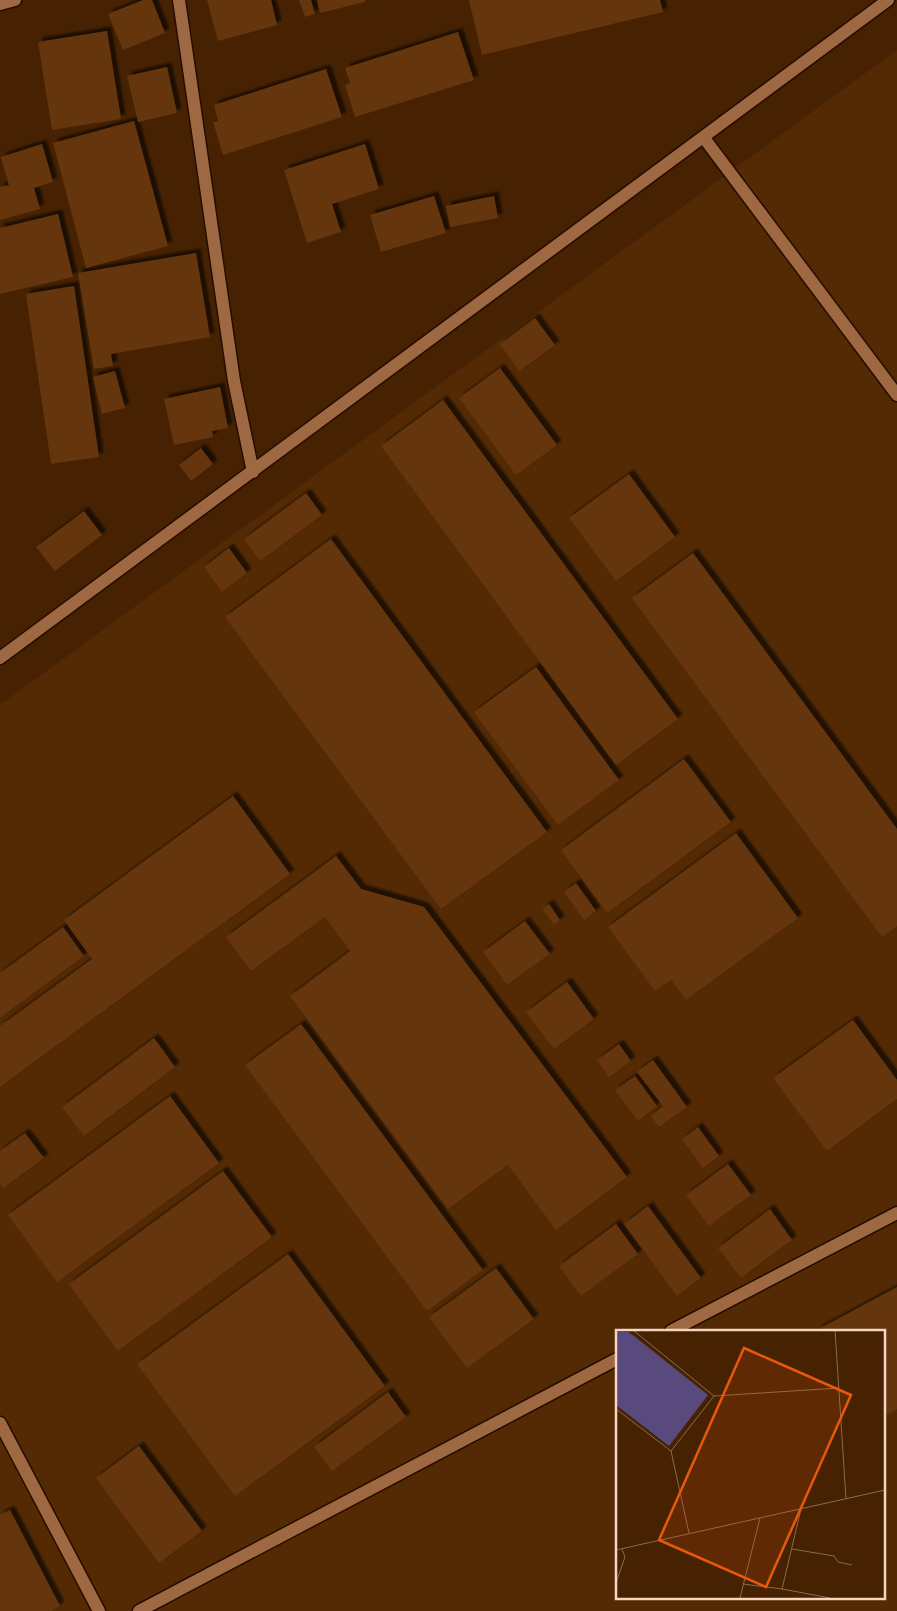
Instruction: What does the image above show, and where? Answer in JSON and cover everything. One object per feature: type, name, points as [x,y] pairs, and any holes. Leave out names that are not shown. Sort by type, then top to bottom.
[{"type":"street","points":[[0,4],[14,0]]},
{"type":"street","points":[[179,0],[234,382],[253,472]]},
{"type":"street","points":[[0,658],[888,0]]},
{"type":"street","points":[[704,138],[897,395]]},
{"type":"street","points":[[672,1330],[897,1213]]},
{"type":"street","points":[[139,1611],[616,1360]]},
{"type":"street","points":[[0,1423],[99,1611]]},
{"type":"shaded area","points":[[897,50],[897,1611],[0,1611],[0,705]]},
{"type":"building","points":[[143,0],[152,0],[165,33],[123,50],[108,14]]},
{"type":"building","points":[[207,0],[271,0],[277,25],[218,41]]},
{"type":"building","points":[[299,0],[311,0],[315,14],[305,17]]},
{"type":"building","points":[[317,0],[365,0],[365,2],[320,13]]},
{"type":"building","points":[[469,0],[660,0],[663,12],[482,55]]},
{"type":"building","points":[[107,31],[121,119],[52,130],[38,42]]},
{"type":"building","points":[[458,32],[474,80],[355,117],[345,85],[350,83],[345,68]]},
{"type":"building","points":[[167,67],[177,113],[138,122],[127,76]]},
{"type":"building","points":[[326,69],[342,117],[223,155],[213,122],[218,121],[214,105]]},
{"type":"building","points":[[134,121],[168,246],[86,268],[53,143]]},
{"type":"building","points":[[42,144],[53,182],[34,188],[40,209],[0,220],[0,187],[9,185],[1,157]]},
{"type":"building","points":[[365,144],[379,189],[332,204],[341,232],[307,243],[284,170]]},
{"type":"building","points":[[434,196],[446,233],[381,252],[370,215]]},
{"type":"building","points":[[494,196],[498,218],[450,227],[446,206]]},
{"type":"building","points":[[58,214],[73,277],[0,294],[0,228]]},
{"type":"building","points":[[196,253],[210,337],[111,354],[113,366],[94,369],[78,273]]},
{"type":"building","points":[[74,286],[99,457],[51,464],[26,294]]},
{"type":"building","points":[[535,318],[555,345],[519,371],[500,344]]},
{"type":"building","points":[[500,368],[557,445],[516,475],[459,398]]},
{"type":"building","points":[[115,371],[125,408],[102,414],[93,377]]},
{"type":"building","points":[[220,387],[228,428],[212,431],[213,437],[174,445],[164,399]]},
{"type":"building","points":[[443,400],[678,719],[616,765],[381,446]]},
{"type":"building","points":[[201,448],[213,464],[191,481],[179,465]]},
{"type":"building","points":[[629,474],[675,537],[616,581],[569,518]]},
{"type":"building","points":[[306,493],[322,515],[260,561],[244,539]]},
{"type":"building","points":[[84,511],[102,535],[55,571],[36,547]]},
{"type":"building","points":[[331,539],[547,832],[441,909],[225,617]]},
{"type":"building","points":[[229,548],[247,573],[222,592],[204,567]]},
{"type":"building","points":[[693,553],[897,829],[897,926],[882,937],[632,598]]},
{"type":"building","points":[[536,667],[619,780],[558,825],[474,712]]},
{"type":"building","points":[[684,759],[731,822],[607,913],[561,850]]},
{"type":"building","points":[[233,796],[290,874],[0,1087],[0,1026],[92,959],[64,920]]},
{"type":"building","points":[[736,833],[798,918],[686,1000],[671,980],[655,991],[608,927]]},
{"type":"building","points":[[336,856],[361,889],[424,907],[627,1177],[556,1230],[508,1165],[448,1209],[290,996],[350,951],[325,917],[251,971],[226,937]]},
{"type":"building","points":[[576,883],[596,911],[584,920],[564,892]]},
{"type":"building","points":[[549,904],[560,920],[554,925],[542,909]]},
{"type":"building","points":[[525,921],[550,954],[507,985],[483,952]]},
{"type":"building","points":[[63,927],[84,956],[0,1018],[0,973]]},
{"type":"building","points":[[567,982],[594,1019],[554,1049],[526,1012]]},
{"type":"building","points":[[853,1020],[897,1080],[897,1099],[827,1151],[773,1078]]},
{"type":"building","points":[[301,1024],[483,1270],[427,1311],[245,1065]]},
{"type":"building","points":[[154,1038],[175,1067],[84,1136],[62,1107]]},
{"type":"building","points":[[619,1044],[631,1061],[609,1077],[597,1060]]},
{"type":"building","points":[[653,1060],[687,1107],[659,1127],[651,1116],[663,1106],[637,1072]]},
{"type":"building","points":[[635,1076],[657,1106],[638,1121],[615,1090]]},
{"type":"building","points":[[170,1096],[219,1163],[57,1282],[8,1215]]},
{"type":"building","points":[[698,1127],[719,1156],[703,1168],[682,1139]]},
{"type":"building","points":[[25,1133],[44,1158],[3,1188],[0,1183],[0,1151]]},
{"type":"building","points":[[728,1164],[751,1195],[709,1226],[686,1195]]},
{"type":"building","points":[[223,1171],[272,1237],[118,1351],[69,1284]]},
{"type":"building","points":[[648,1206],[701,1278],[677,1296],[624,1224]]},
{"type":"building","points":[[770,1209],[792,1240],[741,1278],[718,1248]]},
{"type":"building","points":[[616,1224],[638,1254],[581,1296],[559,1266]]},
{"type":"building","points":[[288,1254],[385,1386],[235,1496],[137,1364]]},
{"type":"building","points":[[496,1268],[534,1319],[467,1368],[429,1317]]},
{"type":"building","points":[[897,1287],[897,1409],[886,1415],[884,1412],[884,1330],[817,1330]]},
{"type":"building","points":[[388,1392],[406,1417],[332,1471],[314,1447]]},
{"type":"building","points":[[139,1446],[202,1531],[159,1563],[96,1478]]},
{"type":"building","points":[[10,1510],[60,1606],[51,1611],[0,1611],[0,1515]]}]
